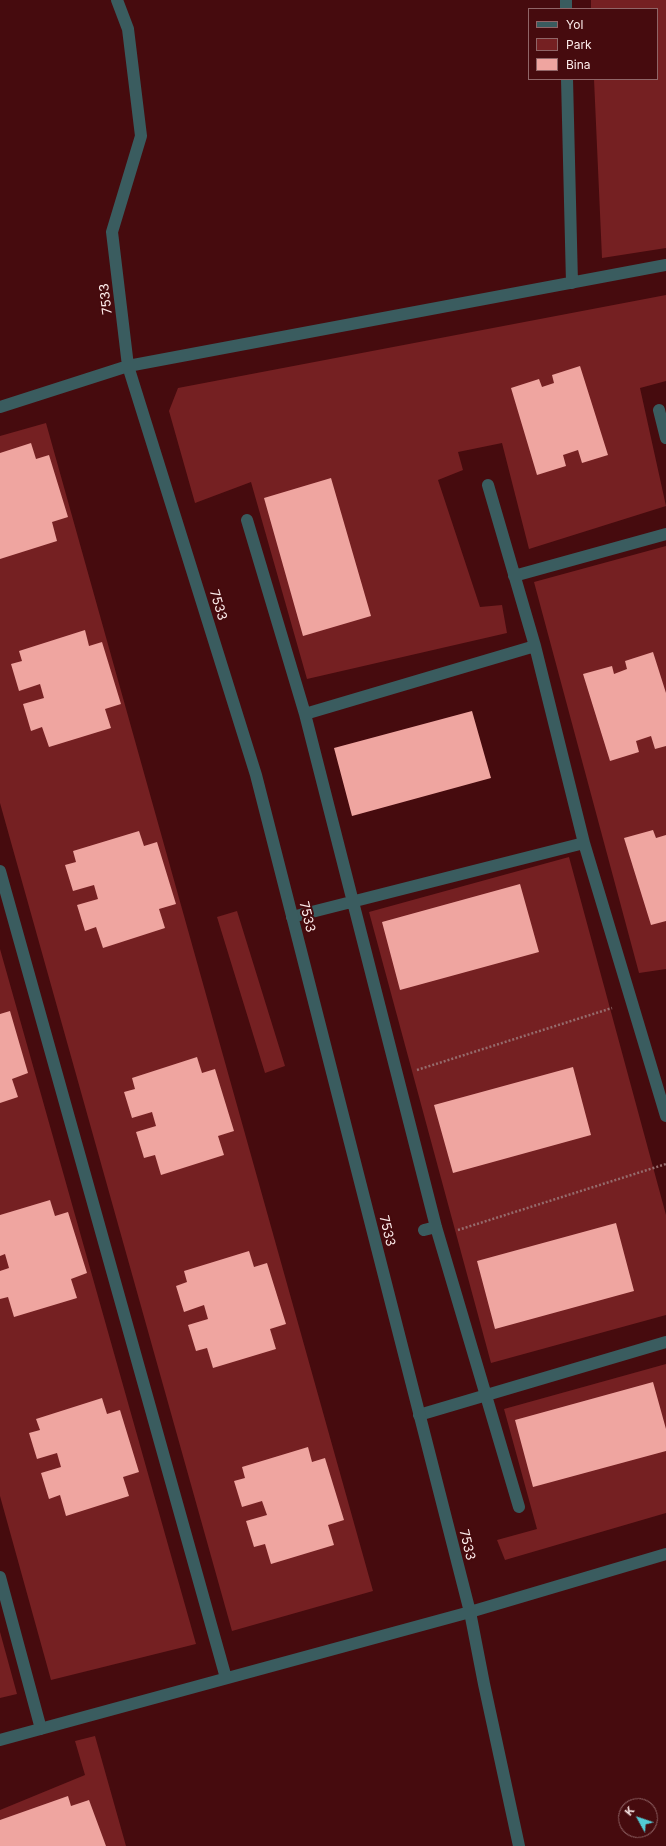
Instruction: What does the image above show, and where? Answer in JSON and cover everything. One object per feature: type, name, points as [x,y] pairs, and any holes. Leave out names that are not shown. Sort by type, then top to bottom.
[{"type":"street","name":"7533","points":[[117,0],[128,29],[141,136],[112,232],[128,366],[256,776],[470,1612],[519,1846]]},
{"type":"street","points":[[568,80],[572,283]]},
{"type":"street","points":[[0,407],[128,366],[666,265]]},
{"type":"street","points":[[659,410],[666,438]]},
{"type":"street","points":[[488,486],[535,646],[584,844],[666,1116]]},
{"type":"street","points":[[247,520],[305,714],[437,1232],[487,1395],[519,1507]]},
{"type":"street","points":[[514,576],[666,534]]},
{"type":"street","points":[[305,714],[535,646]]},
{"type":"street","points":[[292,917],[584,844]]},
{"type":"street","points":[[0,871],[226,1678]]},
{"type":"street","points":[[424,1230],[437,1232]]},
{"type":"street","points":[[420,1415],[666,1342]]},
{"type":"street","points":[[0,1740],[470,1612],[666,1554]]},
{"type":"street","points":[[0,1576],[41,1729]]},
{"type":"path","points":[[397,1076],[632,1002]]},
{"type":"path","points":[[437,1232],[666,1164]]},
{"type":"green space","points":[[591,0],[666,0],[666,248],[602,258],[594,80],[658,80],[658,8],[591,8]]},
{"type":"green space","points":[[666,295],[666,381],[640,388],[666,506],[529,549],[502,443],[458,452],[463,470],[438,480],[480,607],[502,605],[507,633],[307,679],[251,482],[195,503],[169,411],[178,388]]},
{"type":"green space","points":[[46,423],[373,1591],[232,1631],[0,803],[0,436]]},
{"type":"green space","points":[[666,546],[666,969],[639,973],[534,582]]},
{"type":"green space","points":[[569,857],[666,1215],[666,1315],[491,1363],[369,912]]},
{"type":"green space","points":[[237,911],[285,1066],[265,1073],[217,917]]},
{"type":"green space","points":[[0,949],[196,1644],[51,1680],[0,1496]]},
{"type":"green space","points":[[666,1364],[666,1513],[505,1560],[497,1540],[537,1529],[504,1409]]},
{"type":"green space","points":[[0,1632],[17,1694],[0,1698]]},
{"type":"green space","points":[[95,1736],[126,1846],[0,1846],[0,1810],[85,1775],[75,1741]]},
{"type":"building","points":[[580,366],[608,455],[582,463],[578,450],[563,455],[566,466],[537,475],[511,388],[539,379],[542,387],[554,383],[552,375]]},
{"type":"building","points":[[31,443],[36,459],[49,455],[68,517],[52,522],[57,541],[0,559],[0,453]]},
{"type":"building","points":[[331,478],[371,616],[303,636],[264,498]]},
{"type":"building","points":[[85,630],[89,646],[102,642],[121,704],[105,709],[111,728],[49,747],[42,727],[31,731],[23,704],[44,698],[40,684],[19,691],[11,664],[22,661],[19,651]]},
{"type":"building","points":[[653,652],[666,693],[666,746],[655,749],[651,736],[636,741],[639,752],[610,761],[583,674],[612,666],[614,674],[627,669],[625,661]]},
{"type":"building","points":[[472,711],[491,778],[352,816],[334,748]]},
{"type":"building","points":[[653,830],[656,838],[666,835],[666,921],[651,925],[624,838]]},
{"type":"building","points":[[139,831],[144,846],[157,842],[176,904],[159,909],[165,928],[103,948],[96,927],[85,931],[77,905],[98,899],[94,885],[73,891],[65,865],[76,862],[73,851]]},
{"type":"building","points":[[520,884],[539,952],[400,990],[382,922]]},
{"type":"building","points":[[10,1011],[28,1073],[12,1079],[18,1097],[0,1103],[0,1014]]},
{"type":"building","points":[[197,1057],[202,1073],[215,1069],[234,1131],[218,1136],[224,1155],[161,1175],[155,1155],[144,1158],[136,1132],[156,1126],[152,1112],[132,1118],[124,1092],[135,1089],[132,1078]]},
{"type":"building","points":[[573,1067],[591,1135],[453,1173],[434,1105]]},
{"type":"building","points":[[50,1200],[55,1216],[68,1212],[87,1273],[71,1279],[77,1298],[14,1317],[8,1297],[0,1299],[0,1271],[9,1268],[5,1254],[0,1256],[0,1215]]},
{"type":"building","points":[[616,1223],[634,1291],[495,1329],[477,1261]]},
{"type":"building","points":[[249,1251],[254,1267],[267,1263],[286,1324],[270,1329],[276,1349],[213,1368],[207,1348],[196,1351],[188,1325],[208,1319],[204,1305],[184,1312],[176,1286],[187,1282],[184,1271]]},
{"type":"building","points":[[653,1382],[666,1429],[666,1451],[533,1487],[515,1420]]},
{"type":"building","points":[[102,1398],[107,1414],[120,1410],[139,1472],[123,1477],[129,1496],[66,1516],[60,1495],[49,1499],[41,1473],[61,1467],[57,1453],[37,1459],[29,1433],[40,1430],[36,1419]]},
{"type":"building","points":[[308,1447],[312,1462],[325,1458],[344,1520],[328,1525],[334,1545],[271,1564],[265,1544],[254,1547],[246,1521],[267,1515],[262,1501],[242,1507],[234,1481],[245,1478],[242,1467]]},
{"type":"building","points":[[68,1796],[71,1806],[89,1800],[106,1846],[0,1846],[0,1820]]}]
